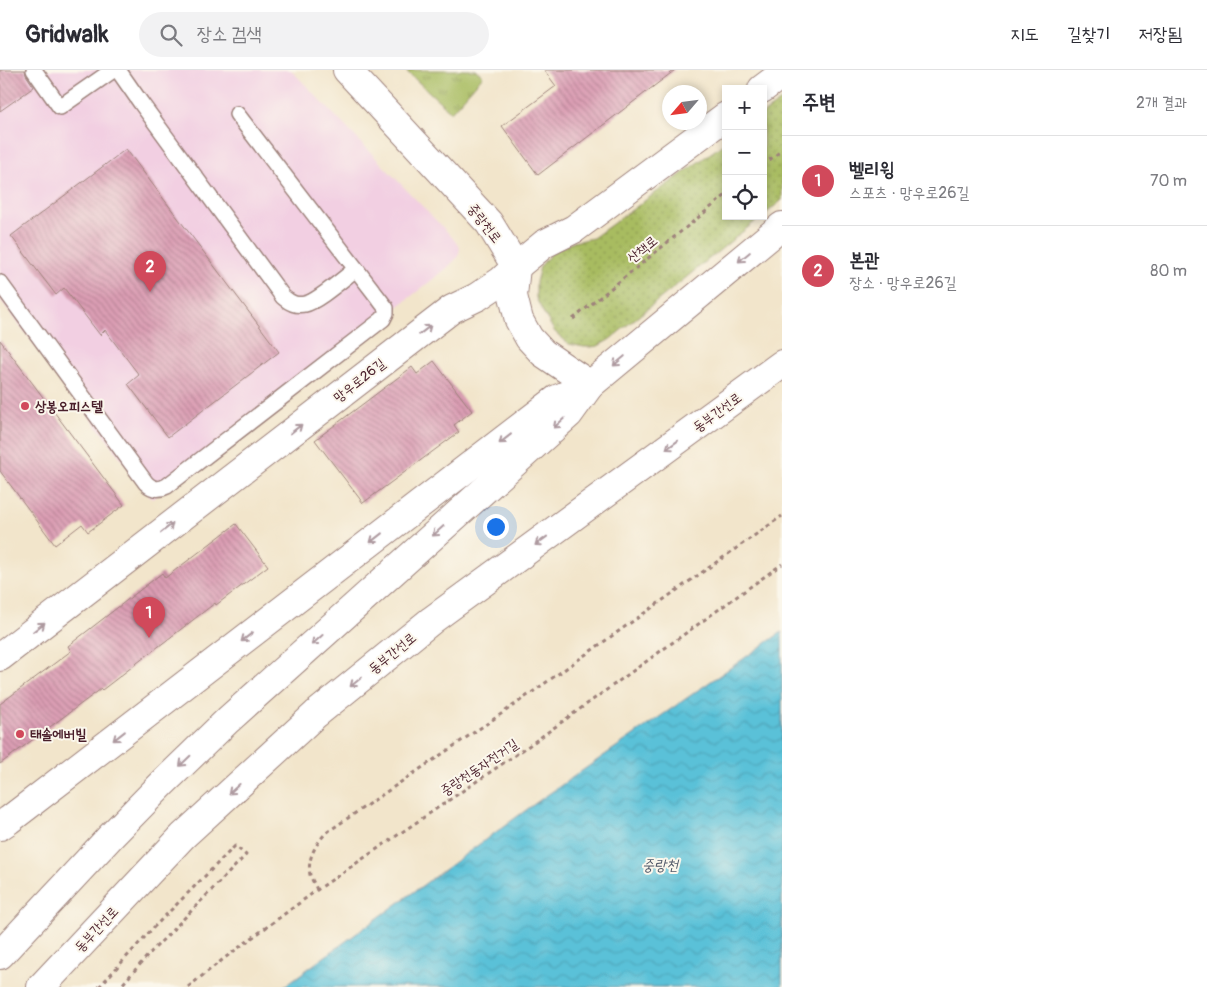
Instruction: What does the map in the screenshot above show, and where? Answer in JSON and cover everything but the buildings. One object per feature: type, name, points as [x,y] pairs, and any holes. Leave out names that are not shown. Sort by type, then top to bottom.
[{"type":"main road","name":"중랑천로","points":[[347,70],[489,223],[516,267]]},
{"type":"main road","points":[[767,85],[782,74]]},
{"type":"main road","name":"망우로26길","points":[[0,657],[452,308],[477,297],[501,281],[544,244],[574,229],[722,119]]},
{"type":"main road","points":[[0,955],[169,776],[228,720],[569,414],[590,385],[782,226]]},
{"type":"main road","points":[[516,267],[513,296],[519,320],[529,338],[544,353],[590,385]]},
{"type":"main road","name":"동부간선로","points":[[41,987],[183,836],[316,714],[432,620],[782,364]]},
{"type":"main road","points":[[0,826],[557,399],[590,385]]},
{"type":"lane","points":[[34,70],[60,107],[114,70]]},
{"type":"lane","points":[[118,70],[283,297],[294,304],[305,304],[313,301],[356,269]]},
{"type":"lane","points":[[0,283],[146,483],[155,489],[167,486],[383,319],[386,313],[386,308],[237,114]]},
{"type":"path","points":[[767,162],[782,150]]},
{"type":"path","name":"산책로","points":[[573,319],[722,198]]},
{"type":"path","points":[[317,890],[310,874],[310,862],[318,842],[326,833],[523,699],[782,516]]},
{"type":"path","name":"중랑천동자전거길","points":[[188,987],[317,890],[535,742],[782,564]]},
{"type":"path","points":[[99,987],[154,927],[235,846],[246,856],[151,952],[120,987]]},
{"type":"shaded area","points":[[0,70],[291,70],[452,237],[460,248],[458,257],[446,269],[152,499],[0,299]]},
{"type":"green space","points":[[405,70],[476,70],[483,76],[451,112]]},
{"type":"green space","points":[[782,100],[782,200],[767,213],[767,130],[767,111]]},
{"type":"green space","points":[[722,145],[722,220],[757,220],[609,340],[598,346],[584,347],[569,344],[555,332],[536,298],[536,282],[540,267],[554,251],[573,242],[593,238]]},
{"type":"water","name":"중랑천","points":[[782,632],[782,987],[283,987],[540,800]]},
{"type":"place","name":"본관","points":[[150,292]]},
{"type":"place","name":"상봉오피스텔","points":[[25,406]]},
{"type":"place","name":"벨리윙","points":[[149,638]]},
{"type":"place","name":"태솔에버빌","points":[[20,734]]}]
